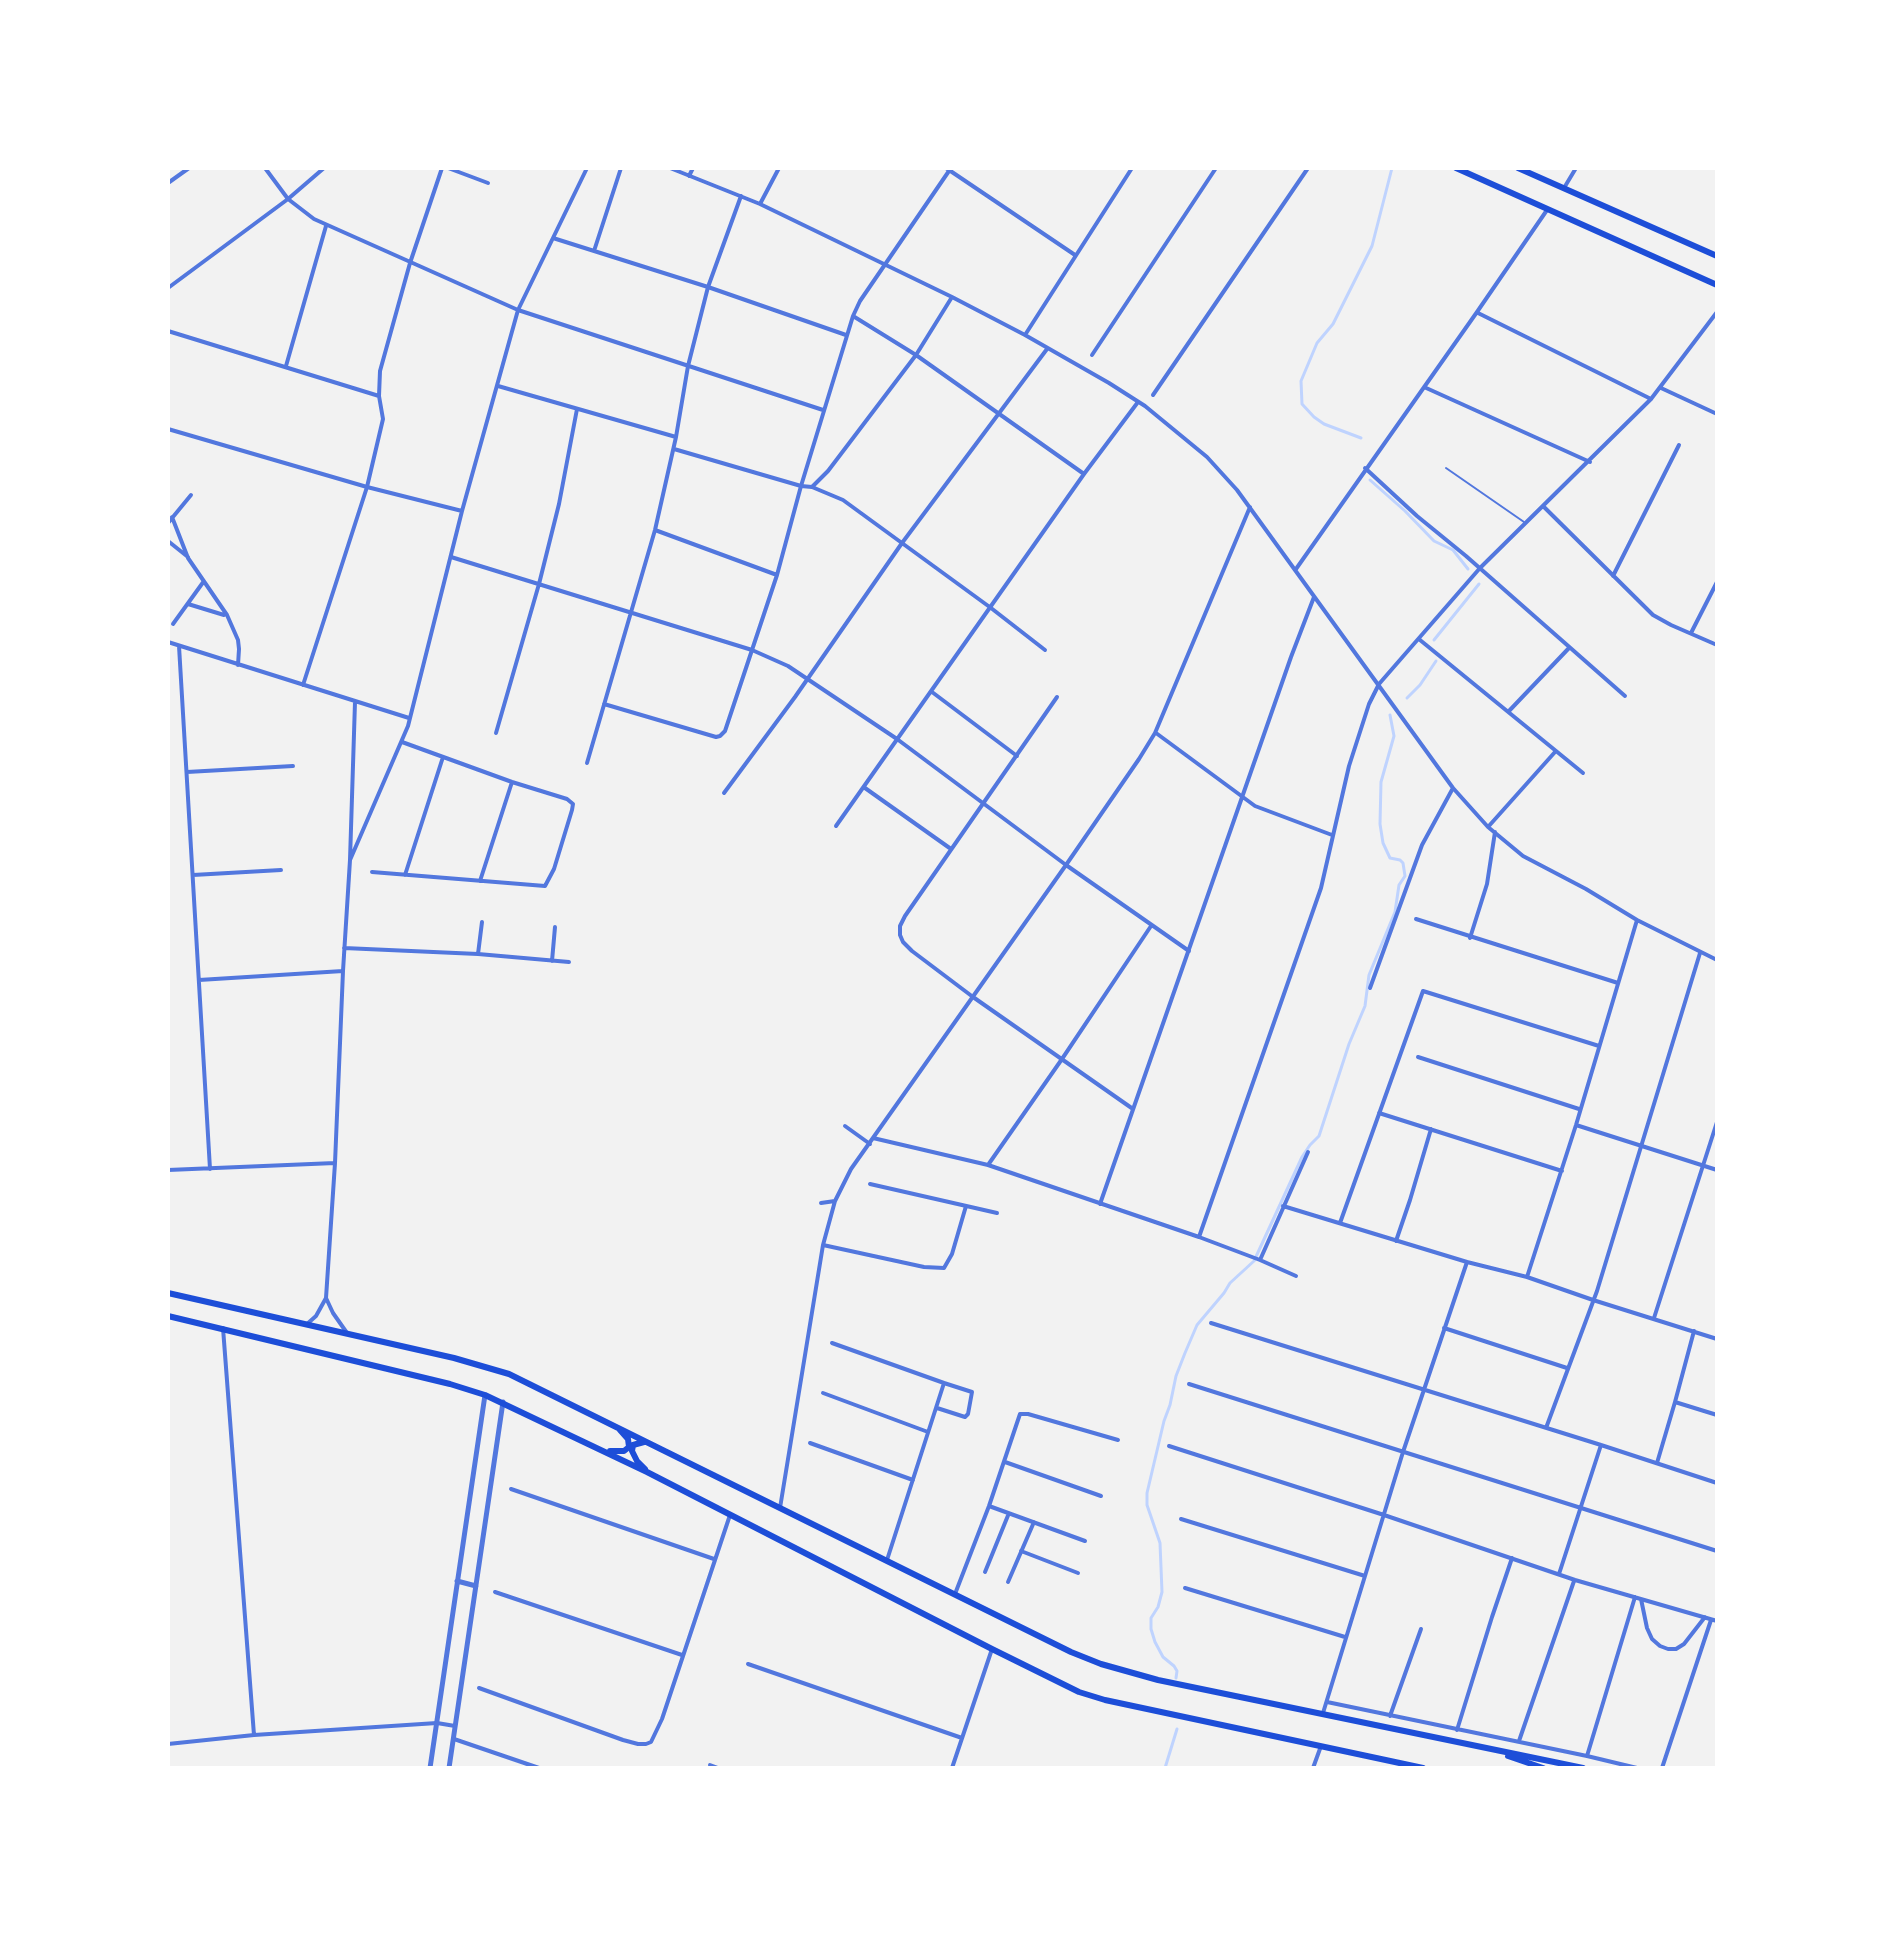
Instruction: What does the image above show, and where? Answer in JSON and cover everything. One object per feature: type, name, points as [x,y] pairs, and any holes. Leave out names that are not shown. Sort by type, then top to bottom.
[{"type":"main road","points":[[1456,168],[1717,285]]},
{"type":"main road","points":[[1518,168],[1717,256]]},
{"type":"main road","points":[[168,1293],[480,1364],[537,1387],[1071,1652],[1101,1664],[1158,1680],[1583,1768]]},
{"type":"main road","points":[[168,1316],[450,1384],[503,1402],[1079,1692],[1423,1768]]},
{"type":"main road","points":[[598,1448],[618,1452],[629,1447],[626,1436],[612,1424]]},
{"type":"main road","points":[[647,1472],[632,1451],[636,1443],[650,1444]]},
{"type":"main road","points":[[1486,1748],[1543,1768]]},
{"type":"street","points":[[168,183],[189,168]]},
{"type":"street","points":[[265,168],[288,199],[314,219],[518,310],[823,410]]},
{"type":"street","points":[[168,288],[288,199],[324,168]]},
{"type":"street","points":[[303,685],[367,487],[383,419],[379,396],[380,371],[410,263],[442,168]]},
{"type":"street","points":[[448,168],[488,183]]},
{"type":"street","points":[[350,860],[402,742],[518,310],[587,168]]},
{"type":"street","points":[[594,251],[621,168]]},
{"type":"street","points":[[670,168],[760,204],[886,264],[1025,335],[1138,402],[1224,474],[1453,788],[1488,827],[1523,856],[1637,920],[1717,960]]},
{"type":"street","points":[[689,176],[693,168]]},
{"type":"street","points":[[760,204],[779,168]]},
{"type":"street","points":[[1025,335],[1131,168]]},
{"type":"street","points":[[1092,355],[1216,168]]},
{"type":"street","points":[[1153,395],[1308,168]]},
{"type":"street","points":[[1564,188],[1576,168]]},
{"type":"street","points":[[604,704],[716,737],[725,731],[777,575],[853,316],[949,169],[1075,255]]},
{"type":"street","points":[[587,763],[655,530],[674,449],[688,366],[708,287],[741,196]]},
{"type":"street","points":[[1296,569],[1547,210]]},
{"type":"street","points":[[286,366],[327,225]]},
{"type":"street","points":[[553,238],[846,335]]},
{"type":"street","points":[[812,487],[828,471],[916,355],[952,297]]},
{"type":"street","points":[[1477,312],[1651,399]]},
{"type":"street","points":[[1199,1237],[1321,888],[1349,766],[1369,704],[1379,684],[1480,568],[1590,462],[1661,388],[1717,312]]},
{"type":"street","points":[[853,316],[916,355],[1084,474]]},
{"type":"street","points":[[168,331],[379,396]]},
{"type":"street","points":[[724,793],[902,543],[1047,349]]},
{"type":"street","points":[[497,386],[676,437]]},
{"type":"street","points":[[1424,387],[1590,462]]},
{"type":"street","points":[[1661,388],[1717,414]]},
{"type":"street","points":[[836,826],[1138,402]]},
{"type":"street","points":[[496,733],[559,504],[577,409]]},
{"type":"street","points":[[168,429],[367,487],[462,511]]},
{"type":"street","points":[[1613,576],[1679,445]]},
{"type":"street","points":[[674,449],[812,487],[843,500],[1045,650]]},
{"type":"street","points":[[1365,468],[1625,696]]},
{"type":"street","points":[[168,523],[191,495]]},
{"type":"street","points":[[1543,506],[1653,615],[1717,645]]},
{"type":"street","points":[[780,1508],[823,1245],[835,1201],[851,1169],[1066,865],[1155,733],[1250,507]]},
{"type":"street","points":[[172,517],[188,558],[227,615],[239,644],[238,665]]},
{"type":"street","points":[[655,530],[777,575]]},
{"type":"street","points":[[168,541],[188,558]]},
{"type":"street","points":[[451,557],[752,650],[788,666],[897,739],[1066,865],[1189,951]]},
{"type":"street","points":[[173,624],[204,581]]},
{"type":"street","points":[[1691,633],[1717,582]]},
{"type":"street","points":[[1100,1204],[1314,597]]},
{"type":"street","points":[[188,604],[227,615]]},
{"type":"street","points":[[1420,640],[1583,773]]},
{"type":"street","points":[[168,642],[409,718]]},
{"type":"street","points":[[179,646],[210,1169]]},
{"type":"street","points":[[1509,711],[1569,648]]},
{"type":"street","points":[[931,692],[1017,756]]},
{"type":"street","points":[[1057,697],[905,916],[900,935],[912,951],[973,997],[1133,1109]]},
{"type":"street","points":[[306,1325],[316,1316],[326,1298],[350,860],[355,702]]},
{"type":"street","points":[[1155,733],[1262,809],[1332,835]]},
{"type":"street","points":[[372,872],[545,886],[570,820],[573,804],[567,799],[402,742]]},
{"type":"street","points":[[1488,827],[1555,752]]},
{"type":"street","points":[[405,875],[443,757]]},
{"type":"street","points":[[187,772],[293,766]]},
{"type":"street","points":[[480,881],[512,782]]},
{"type":"street","points":[[864,787],[951,849]]},
{"type":"street","points":[[1370,988],[1422,845],[1453,788]]},
{"type":"street","points":[[1470,938],[1487,884],[1495,832]]},
{"type":"street","points":[[193,875],[281,870]]},
{"type":"street","points":[[1416,919],[1618,983]]},
{"type":"street","points":[[1527,1277],[1637,920]]},
{"type":"street","points":[[478,954],[482,922]]},
{"type":"street","points":[[988,1165],[1151,926]]},
{"type":"street","points":[[552,961],[555,927]]},
{"type":"street","points":[[344,948],[569,962]]},
{"type":"street","points":[[1546,1428],[1597,1291],[1700,953]]},
{"type":"street","points":[[199,980],[343,971]]},
{"type":"street","points":[[1340,1223],[1423,991],[1599,1046]]},
{"type":"street","points":[[1418,1057],[1580,1109]]},
{"type":"street","points":[[1379,1113],[1562,1171]]},
{"type":"street","points":[[1654,1318],[1717,1122]]},
{"type":"street","points":[[1576,1125],[1717,1170]]},
{"type":"street","points":[[845,1126],[870,1144]]},
{"type":"street","points":[[1396,1241],[1431,1129]]},
{"type":"street","points":[[873,1138],[988,1165],[1199,1237],[1296,1276]]},
{"type":"street","points":[[1258,1259],[1308,1152]]},
{"type":"street","points":[[168,1170],[335,1163]]},
{"type":"street","points":[[845,1165],[851,1169]]},
{"type":"street","points":[[870,1184],[997,1213]]},
{"type":"street","points":[[821,1203],[835,1201]]},
{"type":"street","points":[[823,1245],[924,1267],[944,1268],[952,1254],[966,1206]]},
{"type":"street","points":[[1283,1206],[1527,1277],[1717,1339]]},
{"type":"street","points":[[1323,1715],[1403,1452],[1467,1262]]},
{"type":"street","points":[[326,1298],[348,1334]]},
{"type":"street","points":[[1211,1323],[1717,1483]]},
{"type":"street","points":[[223,1328],[254,1735]]},
{"type":"street","points":[[1444,1328],[1567,1368]]},
{"type":"street","points":[[1657,1463],[1694,1331]]},
{"type":"street","points":[[832,1343],[972,1392],[965,1417],[937,1407]]},
{"type":"street","points":[[887,1560],[944,1383]]},
{"type":"street","points":[[1189,1384],[1717,1551]]},
{"type":"street","points":[[823,1393],[928,1432]]},
{"type":"street","points":[[430,1768],[485,1395]]},
{"type":"street","points":[[449,1768],[503,1402]]},
{"type":"street","points":[[1675,1402],[1717,1415]]},
{"type":"street","points":[[955,1594],[1019,1416],[1023,1413],[1118,1440]]},
{"type":"street","points":[[810,1443],[913,1480]]},
{"type":"street","points":[[1559,1574],[1601,1445]]},
{"type":"street","points":[[1169,1446],[1575,1580],[1714,1620],[1662,1768]]},
{"type":"street","points":[[1005,1462],[1101,1496]]},
{"type":"street","points":[[511,1489],[714,1559]]},
{"type":"street","points":[[989,1506],[1085,1541]]},
{"type":"street","points":[[985,1572],[1009,1513]]},
{"type":"street","points":[[479,1688],[623,1740],[638,1744],[651,1742],[662,1719],[730,1515]]},
{"type":"street","points":[[1181,1519],[1365,1576]]},
{"type":"street","points":[[1008,1582],[1034,1522]]},
{"type":"street","points":[[1021,1551],[1078,1573]]},
{"type":"street","points":[[1457,1730],[1512,1558]]},
{"type":"street","points":[[1519,1741],[1575,1580]]},
{"type":"street","points":[[457,1581],[476,1586]]},
{"type":"street","points":[[1185,1588],[1345,1637]]},
{"type":"street","points":[[495,1592],[682,1655]]},
{"type":"street","points":[[1638,1598],[1652,1639],[1668,1649],[1684,1644],[1705,1617]]},
{"type":"street","points":[[1587,1756],[1638,1598]]},
{"type":"street","points":[[1390,1716],[1421,1629]]},
{"type":"street","points":[[952,1768],[992,1649]]},
{"type":"street","points":[[748,1664],[962,1738]]},
{"type":"street","points":[[1327,1702],[1637,1768]]},
{"type":"street","points":[[168,1744],[437,1723],[455,1726]]},
{"type":"street","points":[[454,1739],[539,1768]]},
{"type":"street","points":[[1313,1768],[1321,1746]]},
{"type":"street","points":[[710,1765],[718,1768]]},
{"type":"lane","points":[[1446,468],[1525,522]]},
{"type":"waterway","points":[[1361,438],[1314,417],[1302,404],[1301,381],[1317,343],[1333,324],[1372,246],[1392,168]]},
{"type":"waterway","points":[[1370,480],[1434,541],[1453,550],[1468,569]]},
{"type":"waterway","points":[[1434,640],[1479,584]]},
{"type":"waterway","points":[[1407,698],[1436,661]]},
{"type":"waterway","points":[[1176,1678],[1177,1671],[1163,1657],[1151,1629],[1151,1618],[1162,1592],[1160,1543],[1147,1505],[1147,1493],[1176,1376],[1185,1353],[1197,1325],[1230,1283],[1254,1261],[1302,1157],[1319,1136],[1349,1044],[1365,1006],[1369,975],[1395,912],[1399,885],[1405,876],[1403,863],[1390,858],[1383,843],[1380,824],[1381,782],[1394,736],[1390,715]]},
{"type":"waterway","points":[[1165,1768],[1177,1729]]}]
